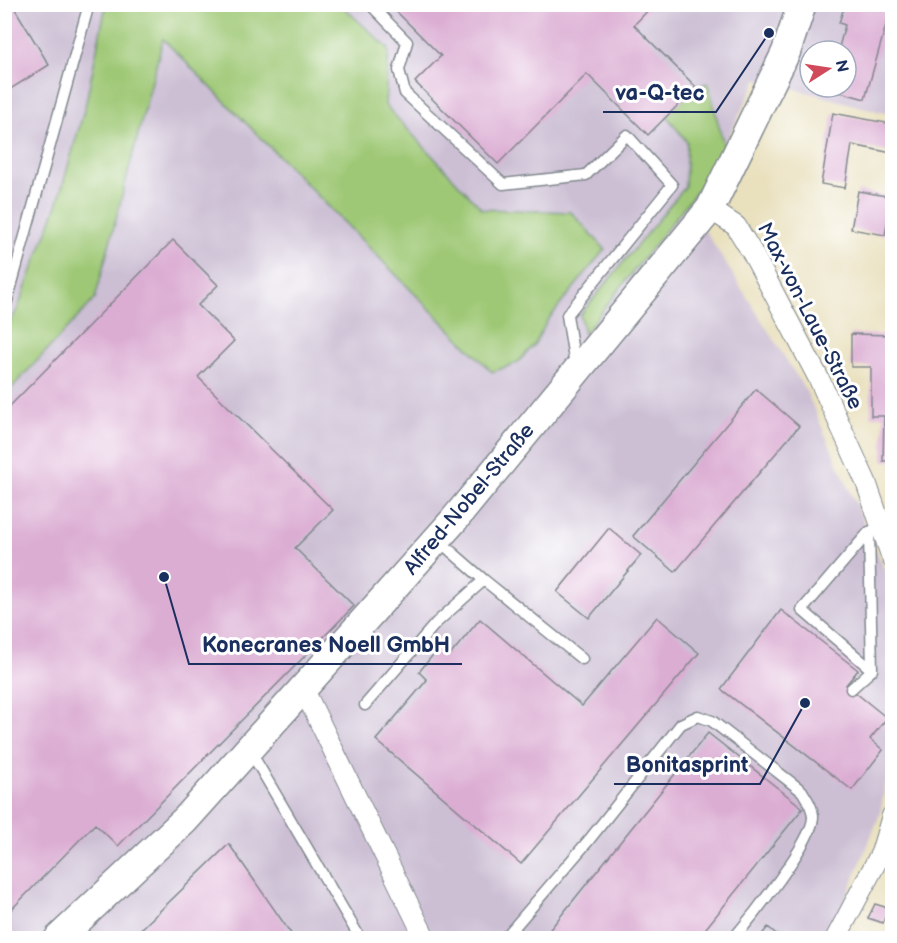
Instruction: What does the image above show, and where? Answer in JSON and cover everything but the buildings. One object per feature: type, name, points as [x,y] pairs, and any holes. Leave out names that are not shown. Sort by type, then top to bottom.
[{"type":"street","name":"Alfred-Nobel-Straße","points":[[59,939],[185,820],[437,538],[710,209],[786,52],[802,4]]},
{"type":"street","name":"Max-von-Laue-Straße","points":[[710,209],[736,226],[753,254],[819,379],[866,482],[876,529],[891,550]]},
{"type":"street","points":[[303,688],[425,939]]},
{"type":"street","points":[[836,939],[881,853],[892,816]]},
{"type":"lane","points":[[4,312],[89,4]]},
{"type":"lane","points":[[370,4],[407,42],[399,70],[405,93],[503,184],[586,175],[627,135],[672,185],[567,315],[576,371]]},
{"type":"lane","points":[[872,670],[801,610],[876,529]]},
{"type":"lane","points":[[851,689],[872,670],[876,529]]},
{"type":"lane","points":[[437,538],[484,580],[582,659]]},
{"type":"lane","points":[[365,705],[436,624],[484,580]]},
{"type":"lane","points":[[505,939],[590,840],[681,724],[698,716],[712,721],[802,791],[811,806],[813,818],[808,834],[765,901],[734,939]]},
{"type":"lane","points":[[249,748],[360,939]]},
{"type":"shaded area","points":[[5,5],[892,5],[892,115],[832,99],[858,99],[858,39],[798,39],[798,90],[757,79],[711,173],[689,205],[806,391],[888,577],[892,630],[892,747],[880,814],[830,938],[5,938]]},
{"type":"green space","points":[[106,5],[341,5],[389,49],[385,105],[482,209],[571,212],[605,249],[548,320],[534,345],[517,363],[492,372],[163,39],[95,299],[5,395],[5,332],[17,310],[57,205],[85,107]]},
{"type":"green space","points":[[708,83],[724,146],[711,173],[584,334],[580,315],[685,187],[687,142],[667,116],[696,87]]},
{"type":"place","name":"va-Q-tec","points":[[769,33]]},
{"type":"place","name":"Konecranes Noell GmbH","points":[[164,577]]},
{"type":"place","name":"Bonitasprint","points":[[805,703]]}]
